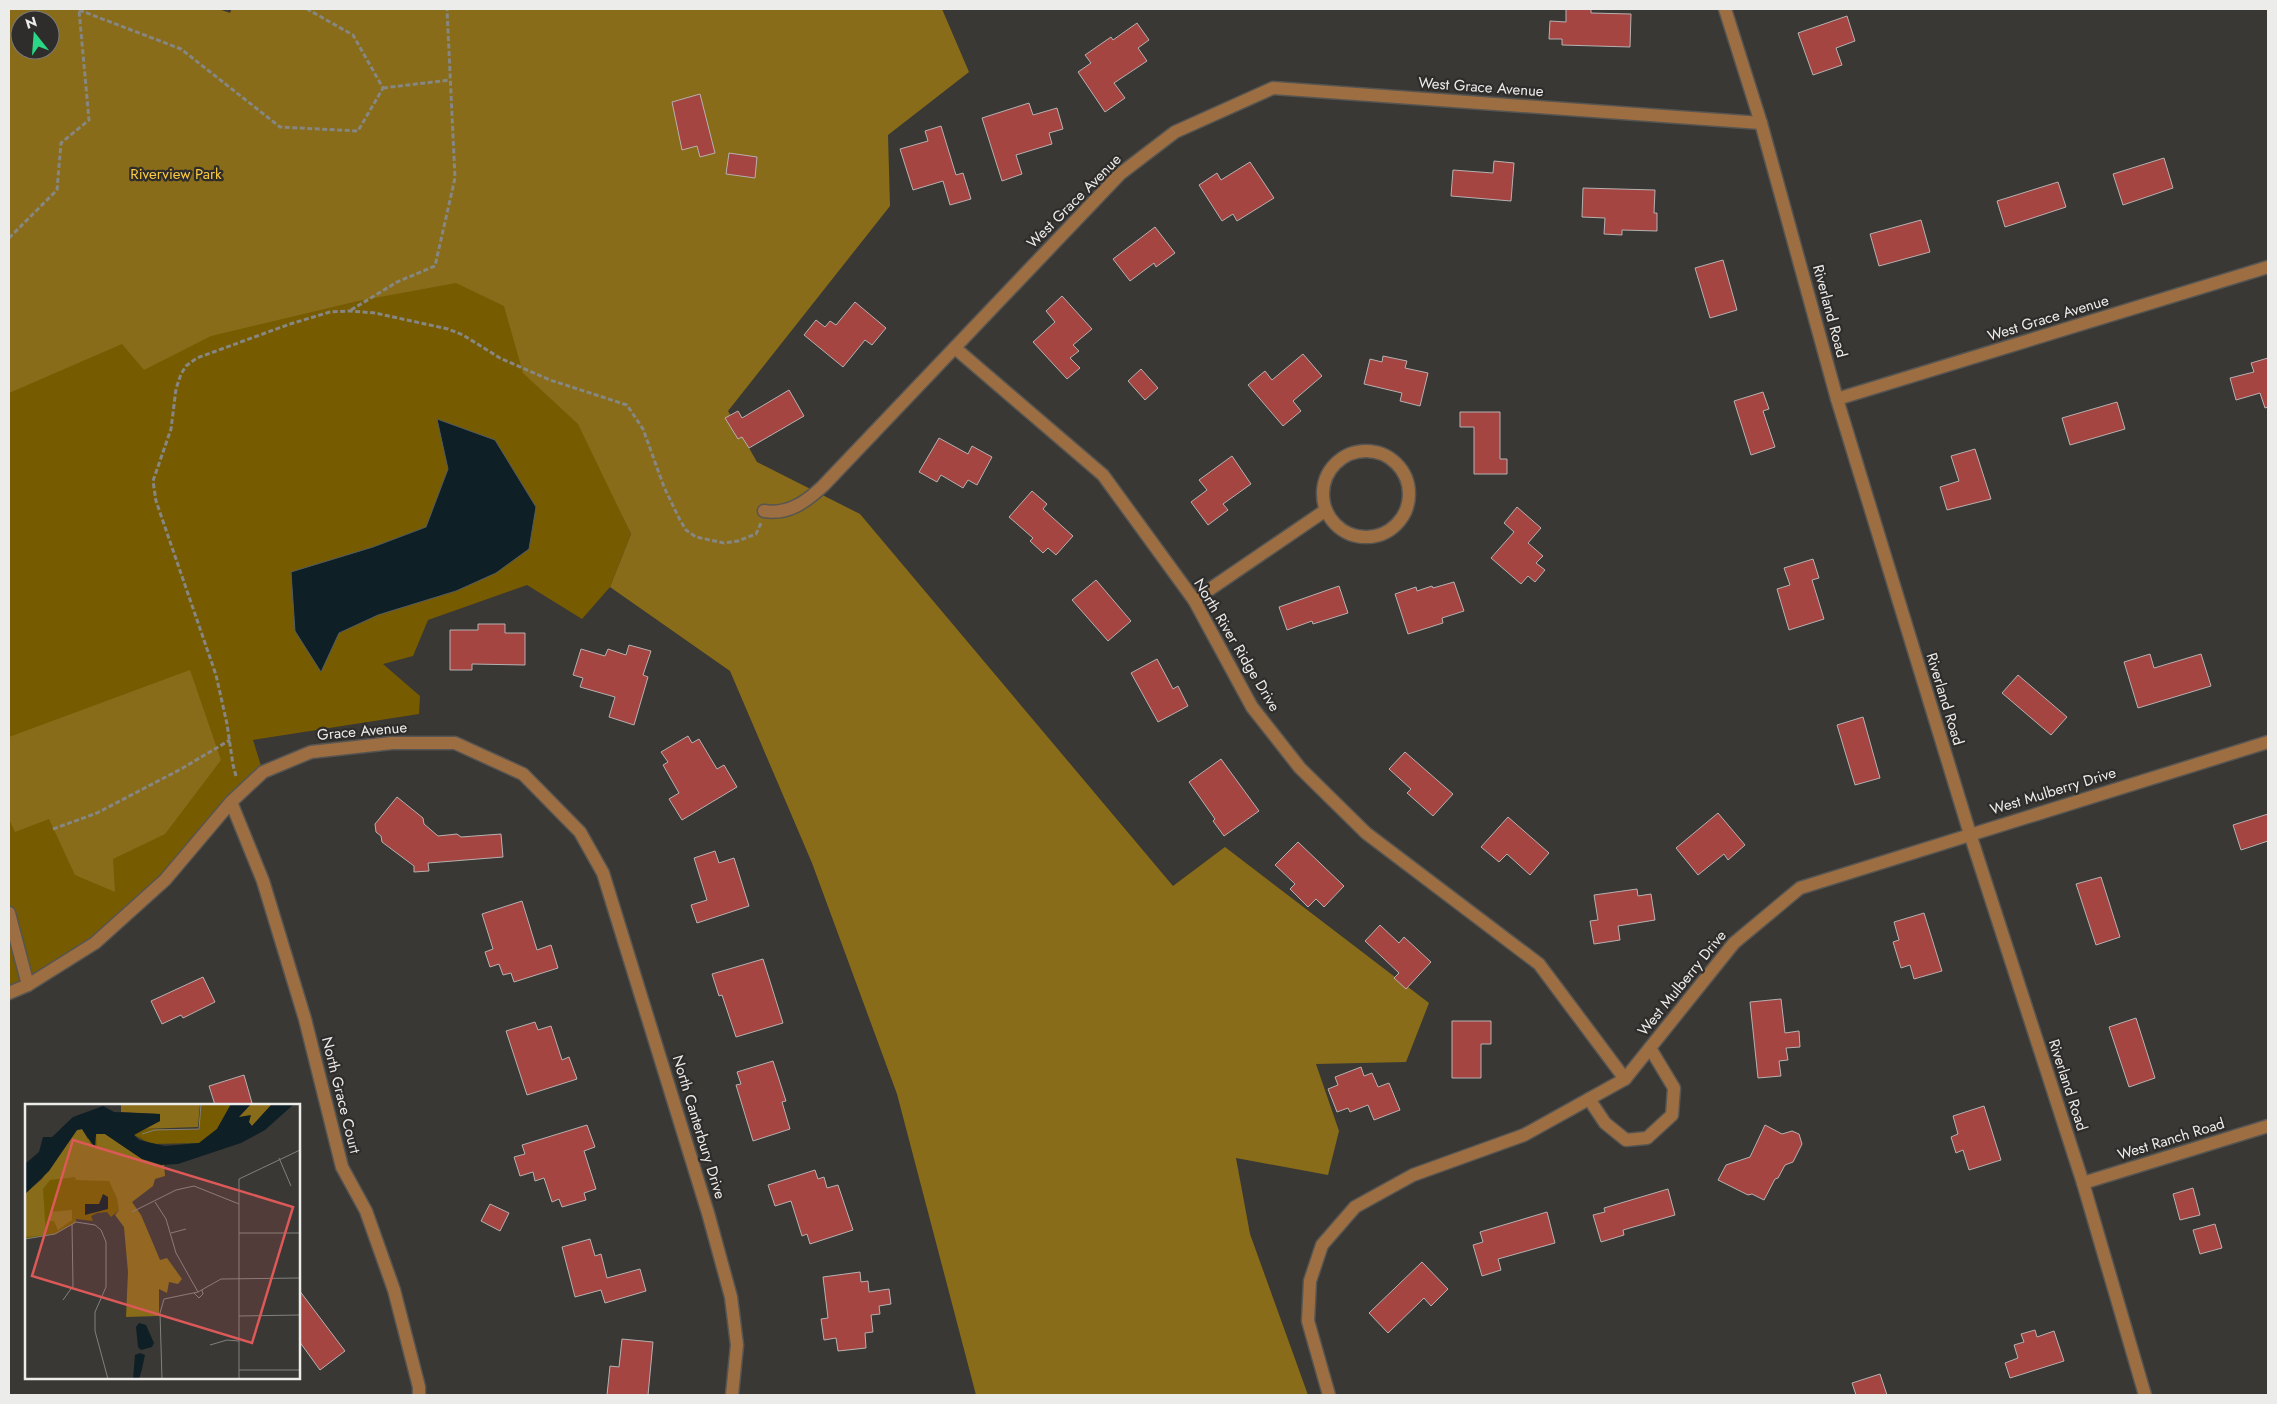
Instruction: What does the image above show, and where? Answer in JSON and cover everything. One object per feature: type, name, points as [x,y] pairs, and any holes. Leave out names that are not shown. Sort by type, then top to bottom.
[{"type":"street","name":"Riverland Road","points":[[1725,9],[1761,123],[1837,399],[1970,834],[2083,1183],[2145,1395]]},
{"type":"street","name":"West Grace Avenue","points":[[764,511],[778,513],[788,510],[817,492],[1120,174],[1175,132],[1273,88],[1761,123]]},
{"type":"street","name":"West Grace Avenue","points":[[1837,399],[2268,267]]},
{"type":"street","name":"North River Ridge Drive","points":[[955,348],[1103,475],[1194,600],[1252,707],[1300,768],[1366,833],[1539,964],[1625,1079]]},
{"type":"street","points":[[1366,451],[1380,453],[1392,460],[1402,471],[1408,484],[1408,498],[1405,511],[1397,523],[1386,532],[1365,536],[1344,531],[1333,522],[1326,510],[1323,496],[1324,482],[1330,470],[1340,459],[1352,453],[1366,451]]},
{"type":"street","points":[[1194,600],[1326,510]]},
{"type":"street","name":"West Mulberry Drive","points":[[1329,1395],[1308,1321],[1310,1281],[1322,1245],[1355,1207],[1413,1175],[1524,1135],[1625,1079],[1734,942],[1800,888],[2268,742]]},
{"type":"street","name":"Grace Avenue","points":[[9,993],[28,985],[102,937],[165,880],[230,802],[263,772],[311,752],[392,743],[455,743],[522,774],[580,832],[602,873]]},
{"type":"street","name":"North Grace Court","points":[[230,802],[263,881],[305,1019],[342,1167],[366,1211],[394,1290],[419,1387],[419,1395]]},
{"type":"street","name":"North Canterbury Drive","points":[[602,873],[708,1213],[731,1297],[737,1345],[732,1395]]},
{"type":"street","points":[[9,913],[28,985]]},
{"type":"street","points":[[1589,1099],[1605,1123],[1626,1140],[1647,1138],[1672,1115],[1674,1088],[1650,1048]]},
{"type":"street","name":"West Ranch Road","points":[[2083,1183],[2268,1126]]},
{"type":"path","points":[[9,238],[57,190],[61,144],[89,120],[79,9],[180,49],[280,127],[358,131],[383,88]]},
{"type":"path","points":[[307,9],[353,35],[383,88]]},
{"type":"path","points":[[350,311],[397,282],[435,266],[454,178],[447,9]]},
{"type":"path","points":[[383,88],[450,80]]},
{"type":"path","points":[[243,790],[234,772],[230,740],[216,675],[153,490],[152,481],[171,429],[176,389],[181,374],[186,366],[197,358],[290,324],[330,312],[375,313],[448,329],[462,335],[500,358],[550,380],[627,405],[644,429],[664,487],[680,520],[686,530],[696,537],[724,543],[738,541],[756,534],[764,511]]},
{"type":"path","points":[[53,829],[97,813],[181,769],[230,740]]},
{"type":"green space","name":"Riverview Park","points":[[9,9],[218,9],[230,13],[232,9],[567,9],[606,480],[631,534],[610,587],[582,619],[527,585],[428,620],[413,656],[383,664],[420,696],[419,714],[253,740],[263,772],[165,880],[95,943],[9,993]]},
{"type":"green space","points":[[9,9],[218,9],[230,13],[232,9],[942,9],[969,72],[888,135],[890,206],[728,411],[757,462],[860,514],[1173,886],[1225,847],[1429,1003],[1406,1062],[1316,1064],[1339,1131],[1328,1175],[1236,1158],[1250,1234],[1308,1395],[976,1395],[897,1094],[812,863],[730,671],[610,587],[631,534],[578,424],[523,373],[504,306],[456,283],[358,301],[211,336],[144,370],[122,344],[9,393]]},
{"type":"green space","points":[[190,670],[221,760],[165,834],[113,859],[115,892],[75,875],[49,819],[15,832],[9,819],[9,737]]},
{"type":"water","points":[[437,419],[495,440],[536,507],[529,549],[496,573],[456,591],[378,615],[339,633],[321,672],[295,631],[291,572],[373,547],[426,527],[448,469]]},
{"type":"building","points":[[1566,9],[1591,9],[1591,13],[1631,14],[1630,47],[1562,45],[1562,39],[1549,39],[1550,21],[1566,22]]},
{"type":"building","points":[[1847,16],[1855,41],[1836,48],[1842,65],[1813,75],[1798,33]]},
{"type":"building","points":[[1137,23],[1149,40],[1138,48],[1147,61],[1114,83],[1125,98],[1105,112],[1078,72],[1091,63],[1085,55],[1111,37],[1113,40]]},
{"type":"building","points":[[700,94],[715,153],[700,157],[697,146],[682,150],[672,102]]},
{"type":"building","points":[[1029,103],[1033,115],[1057,108],[1063,129],[1049,133],[1052,144],[1016,155],[1022,174],[1002,181],[982,118]]},
{"type":"building","points":[[941,126],[956,175],[963,173],[971,199],[950,205],[943,181],[913,190],[900,149],[928,141],[925,131]]},
{"type":"building","points":[[729,153],[757,157],[755,178],[726,174]]},
{"type":"building","points":[[2164,158],[2173,188],[2123,205],[2113,174]]},
{"type":"building","points":[[1494,161],[1514,163],[1511,201],[1451,196],[1453,170],[1493,173]]},
{"type":"building","points":[[1250,162],[1274,198],[1237,221],[1233,214],[1222,221],[1199,185],[1217,173],[1221,180]]},
{"type":"building","points":[[2058,182],[2066,207],[2005,227],[1997,201]]},
{"type":"building","points":[[1583,188],[1655,190],[1654,213],[1657,213],[1657,231],[1622,230],[1622,235],[1604,234],[1605,218],[1582,217]]},
{"type":"building","points":[[1921,220],[1930,252],[1879,266],[1870,234]]},
{"type":"building","points":[[1155,227],[1175,253],[1156,267],[1154,263],[1130,281],[1113,259]]},
{"type":"building","points":[[1723,260],[1737,310],[1710,318],[1695,268]]},
{"type":"building","points":[[1062,296],[1092,329],[1073,345],[1079,351],[1070,358],[1080,368],[1067,379],[1033,342],[1055,322],[1046,311]]},
{"type":"building","points":[[855,302],[886,328],[872,345],[865,340],[843,367],[804,335],[816,320],[825,327],[830,321],[836,325]]},
{"type":"building","points":[[1303,354],[1322,376],[1293,401],[1301,411],[1283,426],[1248,385],[1265,371],[1272,380]]},
{"type":"building","points":[[1383,356],[1407,361],[1405,368],[1428,373],[1420,406],[1400,401],[1402,393],[1364,384],[1370,359],[1382,362]]},
{"type":"building","points":[[2268,358],[2268,407],[2265,408],[2260,393],[2236,400],[2230,378],[2254,372],[2251,363]]},
{"type":"building","points":[[1141,369],[1158,388],[1145,400],[1128,381]]},
{"type":"building","points":[[789,390],[804,416],[749,448],[742,437],[738,439],[725,418],[738,411],[742,418]]},
{"type":"building","points":[[1763,392],[1769,409],[1763,411],[1775,447],[1751,455],[1734,401]]},
{"type":"building","points":[[2117,402],[2125,429],[2070,445],[2062,418]]},
{"type":"building","points":[[1460,412],[1500,412],[1500,459],[1507,459],[1507,474],[1474,474],[1474,427],[1460,427]]},
{"type":"building","points":[[939,438],[968,454],[972,446],[992,457],[977,485],[968,480],[963,488],[941,475],[937,482],[919,472]]},
{"type":"building","points":[[1975,449],[1991,499],[1947,510],[1940,487],[1959,481],[1951,456]]},
{"type":"building","points":[[1232,456],[1251,484],[1223,504],[1228,510],[1208,525],[1191,502],[1207,490],[1199,480]]},
{"type":"building","points":[[1032,491],[1047,504],[1043,509],[1073,536],[1056,555],[1048,548],[1043,553],[1030,541],[1033,538],[1009,517]]},
{"type":"building","points":[[1517,507],[1541,528],[1528,543],[1543,556],[1536,563],[1545,570],[1535,582],[1528,576],[1521,584],[1491,558],[1514,532],[1504,523]]},
{"type":"building","points":[[1813,559],[1819,578],[1812,580],[1824,619],[1789,630],[1777,589],[1790,585],[1784,568]]},
{"type":"building","points":[[1096,580],[1131,621],[1108,641],[1072,600]]},
{"type":"building","points":[[1454,582],[1464,611],[1442,618],[1443,623],[1408,634],[1395,594],[1416,587],[1417,591]]},
{"type":"building","points":[[1339,586],[1348,613],[1313,624],[1312,621],[1287,630],[1279,607]]},
{"type":"building","points":[[478,624],[505,624],[505,633],[525,633],[525,665],[472,664],[472,670],[450,670],[450,630],[478,630]]},
{"type":"building","points":[[629,645],[651,651],[643,675],[648,677],[634,725],[609,717],[615,697],[580,687],[583,678],[573,675],[581,649],[605,656],[608,649],[626,655]]},
{"type":"building","points":[[2150,654],[2154,668],[2201,654],[2211,686],[2138,708],[2124,662]]},
{"type":"building","points":[[1157,659],[1173,689],[1178,686],[1188,706],[1158,722],[1131,673]]},
{"type":"building","points":[[2018,675],[2067,717],[2051,735],[2002,693]]},
{"type":"building","points":[[1863,717],[1880,778],[1855,785],[1837,725]]},
{"type":"building","points":[[688,736],[692,743],[699,739],[717,769],[724,765],[737,787],[682,820],[669,799],[679,793],[663,765],[668,762],[661,752]]},
{"type":"building","points":[[1405,752],[1453,794],[1433,816],[1407,793],[1411,789],[1389,769]]},
{"type":"building","points":[[1221,759],[1259,811],[1224,836],[1213,821],[1215,819],[1189,782]]},
{"type":"building","points":[[397,797],[423,818],[424,824],[438,836],[457,834],[461,837],[501,834],[503,857],[428,863],[429,871],[414,872],[414,866],[382,842],[381,836],[376,832],[375,824]]},
{"type":"building","points":[[1718,813],[1745,845],[1728,860],[1724,854],[1698,875],[1676,848]]},
{"type":"building","points":[[2268,814],[2268,841],[2241,850],[2233,825]]},
{"type":"building","points":[[1508,817],[1549,853],[1530,875],[1507,854],[1499,862],[1481,847]]},
{"type":"building","points":[[1298,842],[1344,886],[1324,907],[1316,899],[1308,907],[1290,889],[1295,884],[1275,865]]},
{"type":"building","points":[[715,851],[719,863],[734,858],[749,906],[697,923],[691,905],[707,900],[694,858]]},
{"type":"building","points":[[2101,877],[2120,937],[2096,945],[2076,884]]},
{"type":"building","points":[[1637,889],[1638,896],[1651,894],[1655,920],[1618,926],[1620,940],[1594,944],[1590,921],[1598,920],[1594,895]]},
{"type":"building","points":[[522,901],[537,950],[551,945],[558,968],[514,982],[511,973],[503,975],[499,964],[490,967],[485,952],[493,949],[482,914]]},
{"type":"building","points":[[1924,913],[1942,971],[1914,979],[1910,965],[1901,968],[1893,942],[1899,940],[1894,922]]},
{"type":"building","points":[[1380,925],[1399,943],[1404,937],[1431,962],[1406,989],[1394,978],[1399,973],[1365,941]]},
{"type":"building","points":[[763,959],[783,1023],[736,1037],[722,995],[719,996],[712,974]]},
{"type":"building","points":[[203,977],[215,1002],[183,1018],[181,1015],[162,1024],[151,1001]]},
{"type":"building","points":[[1781,999],[1785,1033],[1799,1031],[1800,1047],[1786,1048],[1788,1060],[1779,1061],[1781,1076],[1758,1078],[1750,1002]]},
{"type":"building","points":[[2136,1018],[2155,1078],[2129,1087],[2109,1027]]},
{"type":"building","points":[[1452,1021],[1491,1021],[1491,1044],[1481,1044],[1481,1078],[1452,1078]]},
{"type":"building","points":[[535,1022],[538,1030],[551,1026],[562,1060],[569,1057],[577,1079],[527,1095],[506,1031]]},
{"type":"building","points":[[773,1061],[786,1101],[782,1102],[790,1129],[753,1141],[736,1085],[741,1084],[737,1072]]},
{"type":"building","points":[[1361,1067],[1364,1076],[1372,1073],[1378,1087],[1389,1083],[1400,1110],[1374,1120],[1368,1105],[1350,1112],[1348,1108],[1337,1112],[1328,1089],[1338,1085],[1335,1077]]},
{"type":"building","points":[[244,1075],[252,1103],[215,1104],[209,1086]]},
{"type":"building","points":[[1984,1106],[2001,1160],[1969,1170],[1963,1150],[1956,1153],[1951,1137],[1958,1134],[1953,1116]]},
{"type":"building","points":[[587,1125],[595,1147],[584,1151],[596,1189],[584,1193],[586,1200],[562,1207],[559,1199],[552,1202],[544,1178],[535,1181],[533,1172],[520,1176],[514,1157],[525,1154],[522,1145]]},
{"type":"building","points":[[1765,1125],[1782,1134],[1792,1131],[1799,1134],[1802,1144],[1793,1162],[1785,1165],[1778,1178],[1775,1179],[1764,1200],[1752,1194],[1748,1195],[1718,1180],[1726,1165],[1750,1157]]},
{"type":"building","points":[[815,1170],[818,1179],[824,1177],[827,1188],[838,1185],[853,1230],[810,1244],[807,1234],[802,1236],[791,1201],[775,1206],[768,1185]]},
{"type":"building","points":[[2193,1188],[2200,1215],[2180,1220],[2173,1194]]},
{"type":"building","points":[[1668,1189],[1675,1215],[1623,1230],[1624,1235],[1601,1242],[1593,1215],[1605,1212],[1604,1208]]},
{"type":"building","points":[[490,1204],[509,1213],[500,1231],[481,1221]]},
{"type":"building","points":[[1547,1212],[1555,1243],[1498,1259],[1501,1270],[1482,1276],[1473,1245],[1483,1242],[1480,1232]]},
{"type":"building","points":[[2215,1224],[2222,1248],[2200,1254],[2193,1230]]},
{"type":"building","points":[[590,1239],[595,1256],[601,1254],[607,1278],[640,1269],[646,1291],[605,1303],[601,1290],[575,1297],[562,1247]]},
{"type":"building","points":[[1422,1262],[1448,1289],[1431,1306],[1424,1298],[1388,1333],[1369,1313]]},
{"type":"building","points":[[860,1272],[861,1282],[868,1281],[869,1292],[889,1289],[891,1304],[879,1306],[880,1314],[871,1315],[873,1332],[865,1333],[866,1348],[838,1351],[836,1338],[824,1340],[821,1319],[828,1318],[823,1277]]},
{"type":"building","points":[[300,1291],[345,1351],[320,1370],[300,1342]]},
{"type":"building","points":[[2035,1330],[2037,1337],[2054,1331],[2064,1361],[2010,1378],[2005,1363],[2018,1358],[2014,1345],[2024,1342],[2021,1334]]},
{"type":"building","points":[[622,1339],[653,1342],[648,1395],[607,1395],[610,1366],[619,1367]]},
{"type":"building","points":[[1880,1374],[1887,1395],[1856,1395],[1852,1383]]}]
